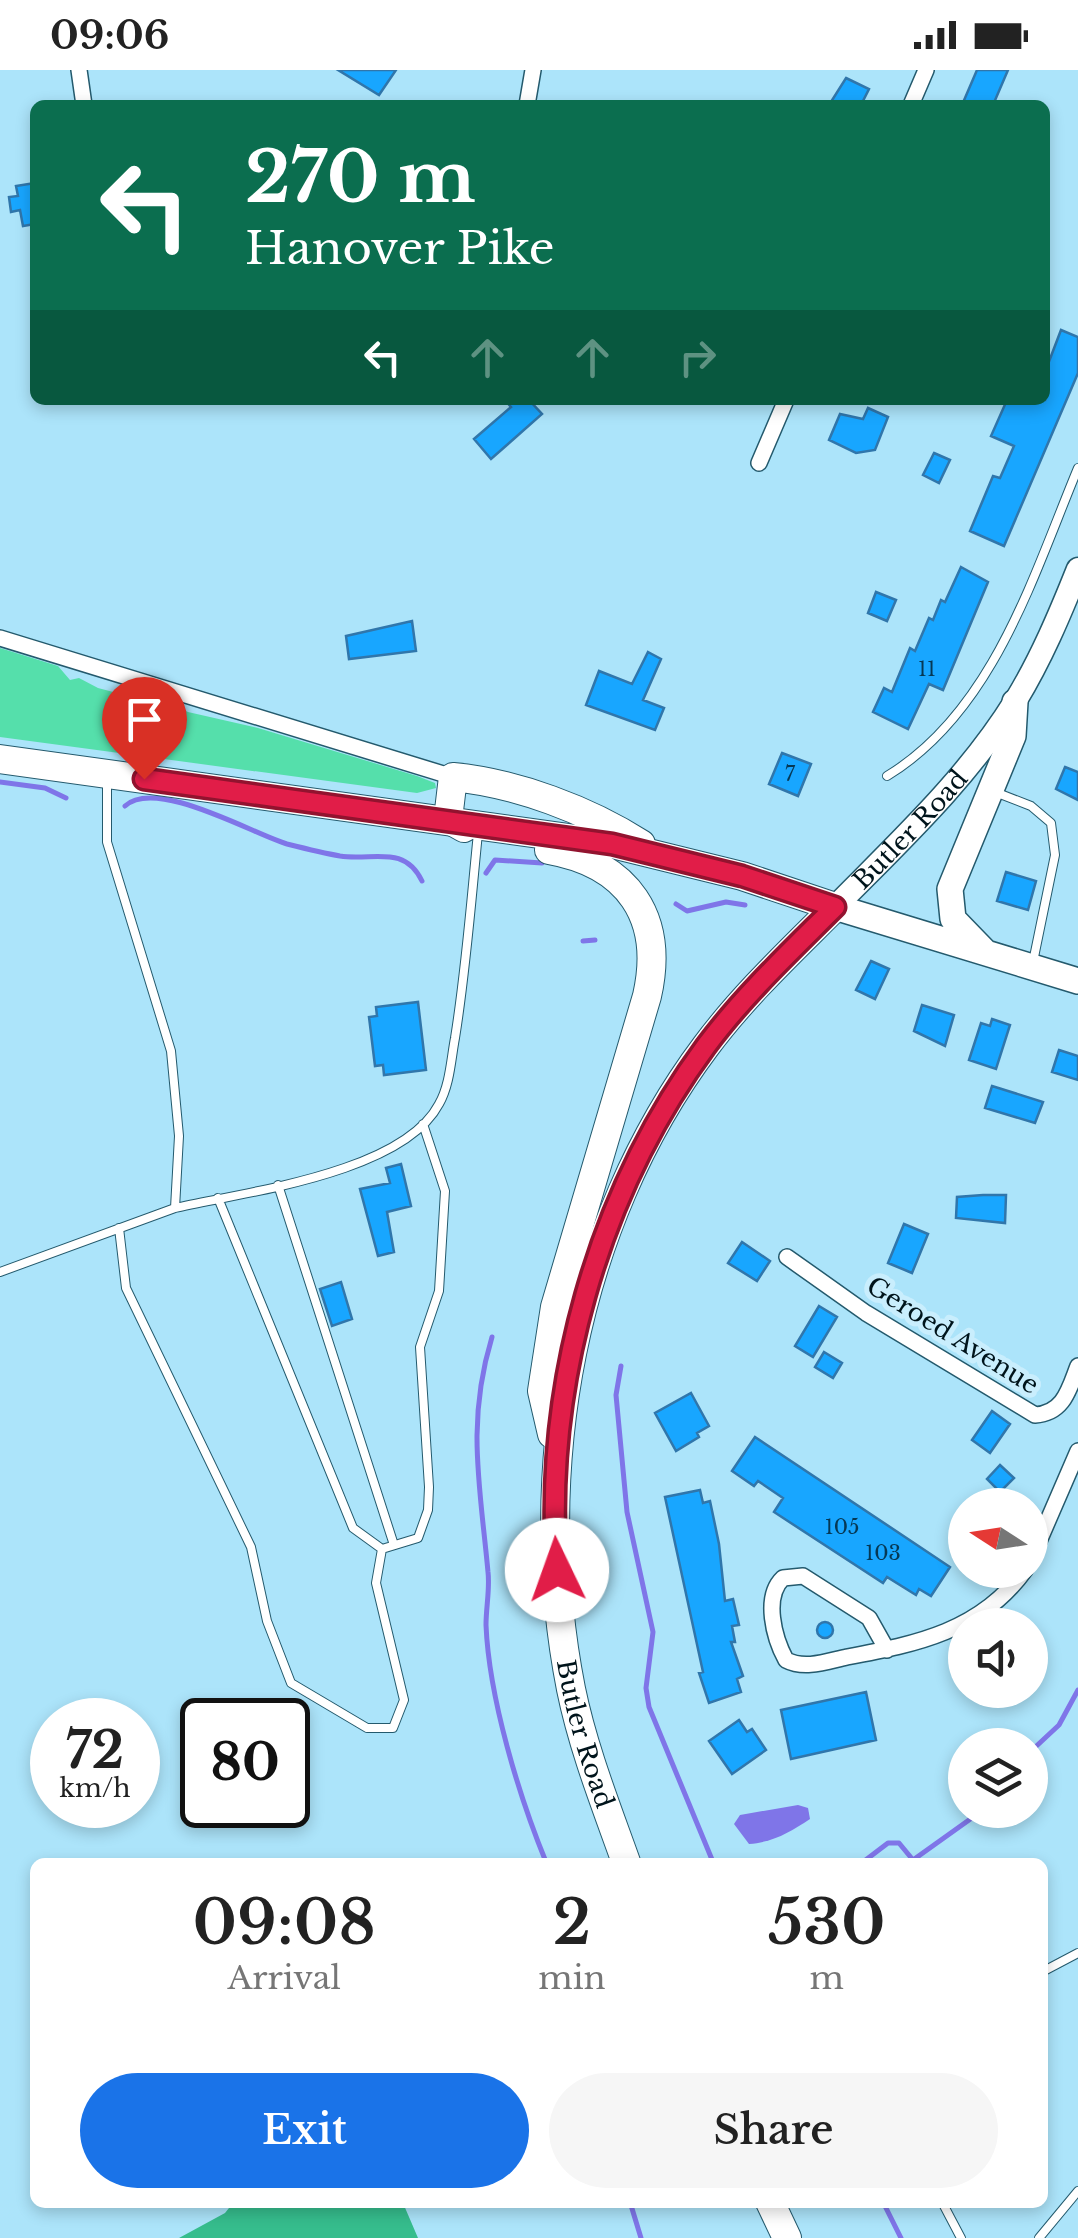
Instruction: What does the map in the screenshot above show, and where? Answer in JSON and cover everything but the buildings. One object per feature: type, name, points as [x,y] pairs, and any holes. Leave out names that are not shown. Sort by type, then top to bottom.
[{"type":"highway","points":[[0,760],[448,819],[563,852],[603,868],[634,898],[651,934],[654,956],[647,996],[555,1306],[542,1391],[558,1460]]},
{"type":"highway","points":[[448,819],[453,777],[477,780],[603,820],[651,851]]},
{"type":"highway","points":[[478,830],[651,851],[835,907]]},
{"type":"highway","name":"Butler Road","points":[[625,1858],[572,1692],[555,1546],[558,1460],[577,1322],[599,1248],[662,1113],[705,1047],[753,989],[835,907]]},
{"type":"highway","points":[[773,2208],[787,2238]]},
{"type":"main road","name":"Butler Road","points":[[835,907],[931,810],[1015,702],[1072,600],[1078,569]]},
{"type":"main road","points":[[984,951],[953,920],[948,901],[1014,736],[1015,702]]},
{"type":"main road","points":[[835,907],[1078,981]]},
{"type":"street","points":[[79,70],[83,100]]},
{"type":"street","points":[[527,100],[533,70]]},
{"type":"street","points":[[913,100],[926,70]]},
{"type":"street","points":[[759,463],[784,405]]},
{"type":"street","points":[[0,638],[453,777]]},
{"type":"street","name":"Geroed Avenue","points":[[787,1257],[866,1313],[1035,1414],[1055,1410],[1064,1401],[1078,1366]]},
{"type":"street","points":[[1048,1520],[1078,1450]]},
{"type":"street","points":[[887,1650],[869,1618],[803,1576],[778,1582],[771,1601],[786,1660],[807,1665],[887,1650],[963,1626],[1011,1588]]},
{"type":"lane","points":[[887,776],[914,759],[994,659],[1019,613],[1078,468]]},
{"type":"lane","points":[[106,774],[107,842],[172,1050],[178,1136],[176,1208]]},
{"type":"lane","points":[[990,790],[1031,806],[1051,823],[1054,856],[1032,966]]},
{"type":"lane","points":[[0,1272],[176,1208],[371,1157],[423,1124],[440,1103],[448,1078],[464,978],[478,830]]},
{"type":"lane","points":[[382,1549],[418,1538],[428,1510],[420,1347],[439,1291],[445,1191],[423,1124]]},
{"type":"lane","points":[[278,1184],[394,1545]]},
{"type":"lane","points":[[218,1198],[353,1528],[382,1549]]},
{"type":"lane","points":[[118,1228],[126,1288],[251,1547],[267,1620],[290,1683],[366,1728],[392,1728],[404,1700],[376,1583],[382,1549]]},
{"type":"lane","points":[[1048,1969],[1078,1953]]},
{"type":"lane","points":[[1039,2238],[1078,2191]]},
{"type":"lane","points":[[945,2208],[961,2238]]},
{"type":"green space","points":[[0,648],[58,666],[70,680],[79,678],[98,688],[136,698],[152,696],[188,712],[258,728],[417,776],[435,783],[436,788],[417,793],[0,737]]},
{"type":"green space","points":[[229,2208],[405,2208],[418,2238],[179,2238]]},
{"type":"shaded area","points":[[798,1805],[808,1808],[810,1819],[766,1841],[749,1844],[734,1824],[740,1815]]},
{"type":"waterway","points":[[0,782],[45,788],[66,798]]},
{"type":"waterway","points":[[125,806],[140,799],[181,803],[287,844],[340,856],[397,858],[415,870],[422,881]]},
{"type":"waterway","points":[[486,873],[495,860],[542,863]]},
{"type":"waterway","points":[[676,904],[687,911],[726,902],[745,905]]},
{"type":"waterway","points":[[583,941],[595,940]]},
{"type":"waterway","points":[[492,1337],[477,1426],[488,1578],[488,1653],[507,1746],[545,1858]]},
{"type":"waterway","points":[[621,1366],[616,1395],[627,1512],[653,1632],[646,1688],[649,1707],[711,1858]]},
{"type":"waterway","points":[[1048,1735],[1059,1725],[1078,1690]]},
{"type":"waterway","points":[[916,1858],[958,1828]]},
{"type":"waterway","points":[[868,1858],[888,1843],[899,1843],[911,1858]]},
{"type":"waterway","points":[[632,2208],[641,2238]]},
{"type":"waterway","points":[[886,2208],[901,2238]]},
{"type":"route","points":[[144,779],[448,819],[651,851],[835,907],[753,989],[705,1047],[662,1113],[599,1248],[577,1322],[564,1396],[555,1493],[557,1570]]}]
